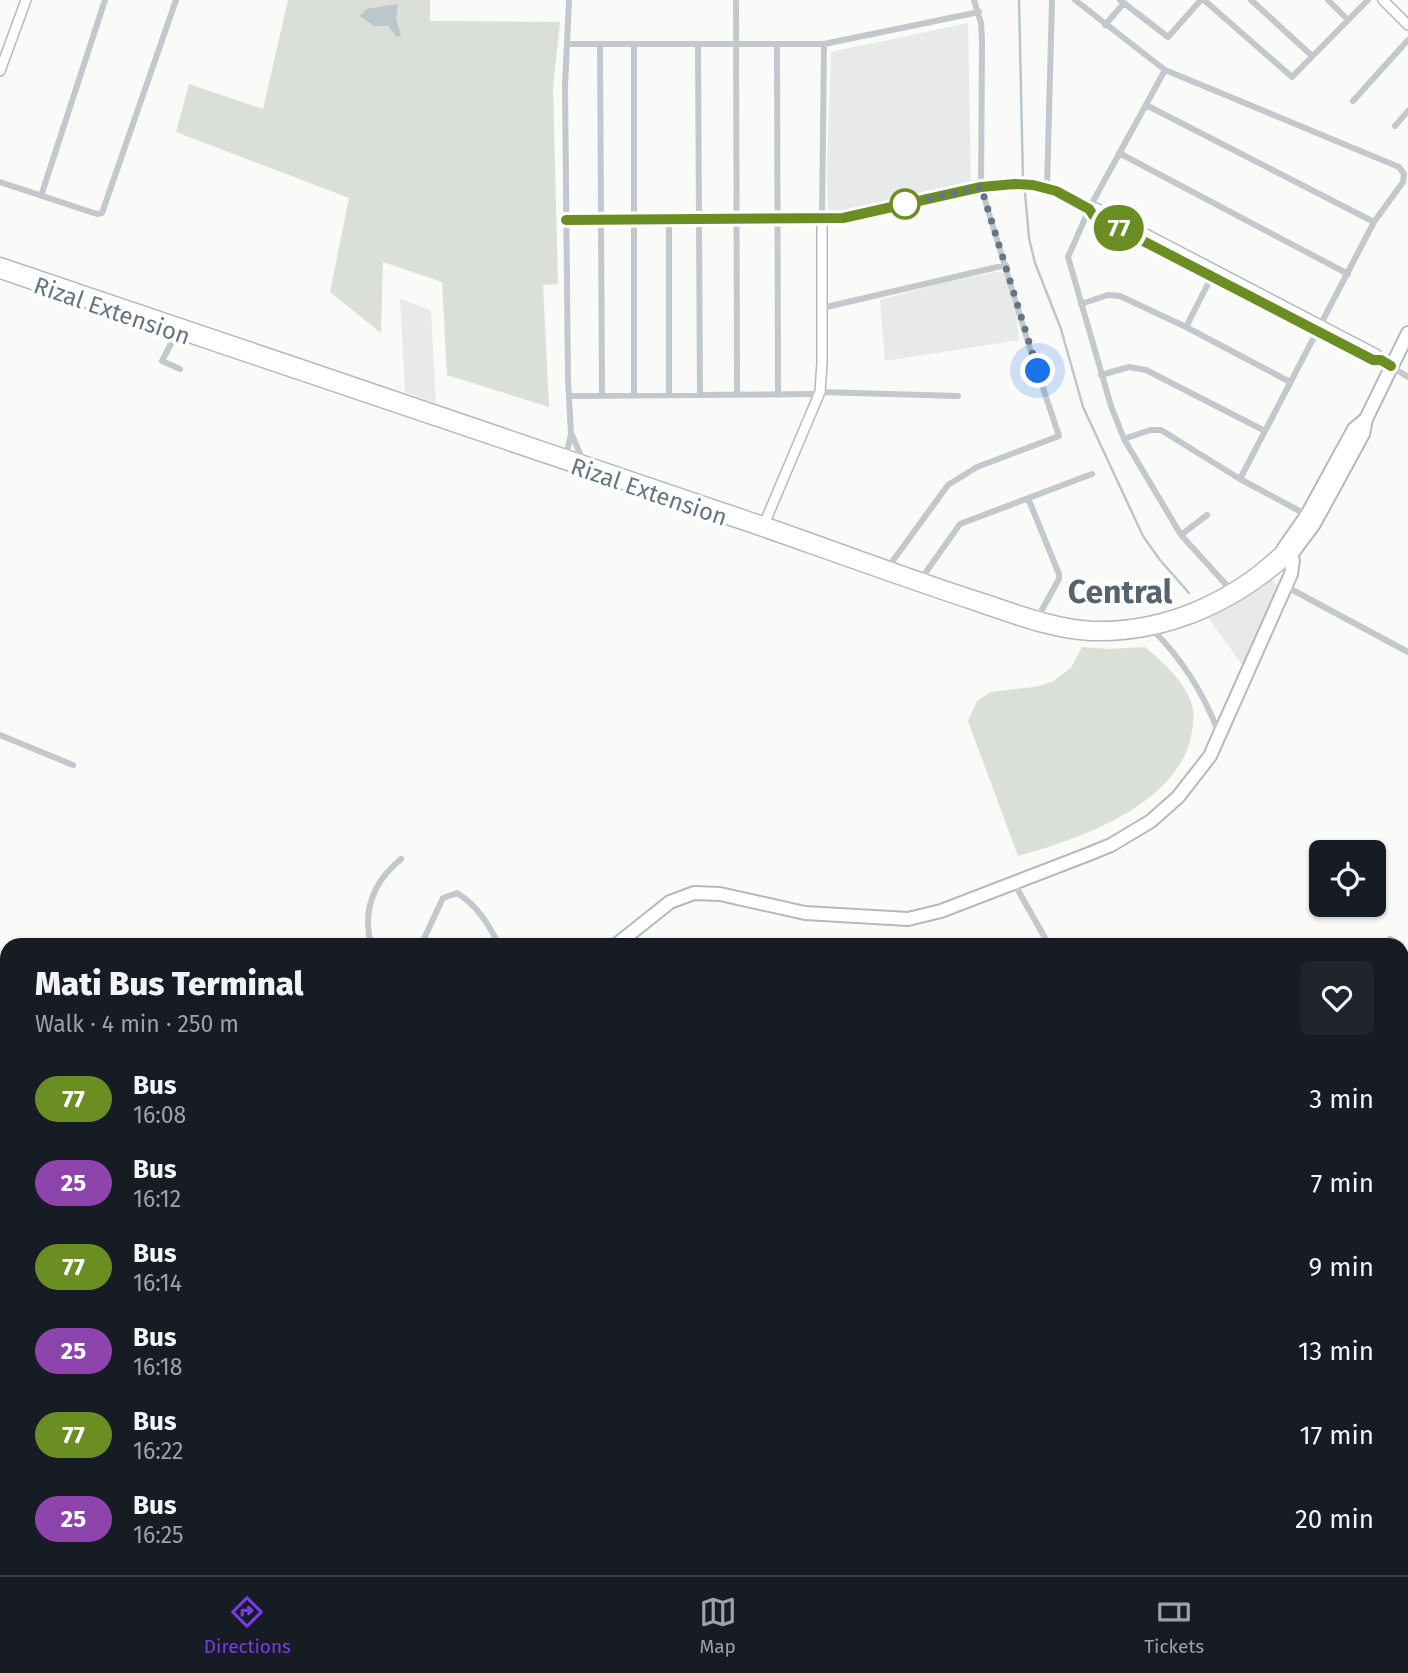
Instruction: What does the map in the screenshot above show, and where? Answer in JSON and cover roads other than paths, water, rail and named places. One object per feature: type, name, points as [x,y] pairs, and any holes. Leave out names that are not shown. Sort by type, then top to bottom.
[{"type":"highway","points":[[1287,552],[1307,515],[1363,434],[1386,363],[1408,333]]},
{"type":"highway","points":[[1287,552],[1308,532],[1346,455]]},
{"type":"highway","points":[[626,938],[670,902],[694,893],[720,894],[805,913],[908,919],[942,911],[1111,845],[1151,821],[1178,797],[1210,756],[1287,587],[1293,567],[1287,552]]},
{"type":"main road","name":"Rizal Extension","points":[[0,263],[1036,621],[1112,627],[1185,620],[1236,597],[1268,575],[1287,552]]},
{"type":"main road","name":"Rizal Extension","points":[[0,273],[176,334],[565,459]]},
{"type":"main road","name":"Rizal Extension","points":[[763,527],[889,566],[1036,621]]},
{"type":"main road","name":"Rizal Extension","points":[[1151,625],[1231,590],[1287,552]]},
{"type":"street","points":[[0,71],[26,0]]},
{"type":"street","points":[[41,196],[105,0]]},
{"type":"street","points":[[0,182],[97,214],[102,213],[176,0]]},
{"type":"street","points":[[565,459],[571,434],[565,86],[569,0]]},
{"type":"street","points":[[736,0],[737,395]]},
{"type":"street","points":[[889,566],[948,485],[977,467],[1059,436],[981,187],[982,41],[979,12],[974,0]]},
{"type":"street","points":[[1047,188],[1052,0]]},
{"type":"street","points":[[1075,0],[1165,70],[1399,167],[1404,174],[1404,182],[1374,222],[1240,479]]},
{"type":"street","points":[[1105,24],[1122,2],[1168,37],[1202,0],[1292,77],[1368,0]]},
{"type":"street","points":[[1251,0],[1311,55]]},
{"type":"street","points":[[1328,0],[1348,19]]},
{"type":"street","points":[[1383,0],[1408,25]]},
{"type":"street","points":[[567,44],[824,44],[979,12]]},
{"type":"street","points":[[1353,101],[1408,40]]},
{"type":"street","points":[[600,44],[603,396]]},
{"type":"street","points":[[634,44],[634,395]]},
{"type":"street","points":[[698,44],[701,395]]},
{"type":"street","points":[[777,44],[778,395]]},
{"type":"street","points":[[763,527],[818,393],[822,308],[824,44]]},
{"type":"street","points":[[1165,70],[1089,209],[1068,257],[1101,375],[1124,439],[1181,535],[1231,590]]},
{"type":"street","points":[[1146,105],[1374,222]]},
{"type":"street","points":[[1395,126],[1408,111]]},
{"type":"street","points":[[1119,153],[1348,274]]},
{"type":"street","points":[[566,220],[822,219],[852,216],[981,187],[1024,184],[1047,188],[1066,195],[1089,209],[1093,215],[1213,273],[1408,377]]},
{"type":"street","points":[[669,220],[669,395]]},
{"type":"street","points":[[822,308],[1006,265]]},
{"type":"street","points":[[1186,327],[1213,273]]},
{"type":"street","points":[[1081,304],[1108,295],[1120,296],[1186,327],[1290,382]]},
{"type":"street","points":[[176,334],[162,361],[180,369]]},
{"type":"street","points":[[1101,375],[1129,367],[1146,370],[1265,431]]},
{"type":"street","points":[[569,396],[818,393],[958,396]]},
{"type":"street","points":[[1124,439],[1150,430],[1161,430],[1240,479],[1307,515]]},
{"type":"street","points":[[571,434],[582,465]]},
{"type":"street","points":[[921,579],[960,524],[1092,474]]},
{"type":"street","points":[[1028,498],[1059,574],[1059,579],[1036,621]]},
{"type":"street","points":[[1181,535],[1207,515]]},
{"type":"street","points":[[1287,587],[1408,652]]},
{"type":"street","points":[[1151,625],[1193,678],[1219,736]]},
{"type":"street","points":[[0,735],[73,765]]},
{"type":"street","points":[[370,938],[367,926],[371,902],[381,878],[401,859]]},
{"type":"street","points":[[1014,883],[1045,938]]},
{"type":"street","points":[[424,938],[443,898],[457,893],[474,906],[495,938]]},
{"type":"waterway","points":[[1019,0],[1023,180]]},
{"type":"waterway","points":[[1025,193],[1029,238],[1035,263],[1061,329],[1083,407],[1143,536],[1189,593]]},
{"type":"district","name":"Central","points":[[1120,592]]}]
